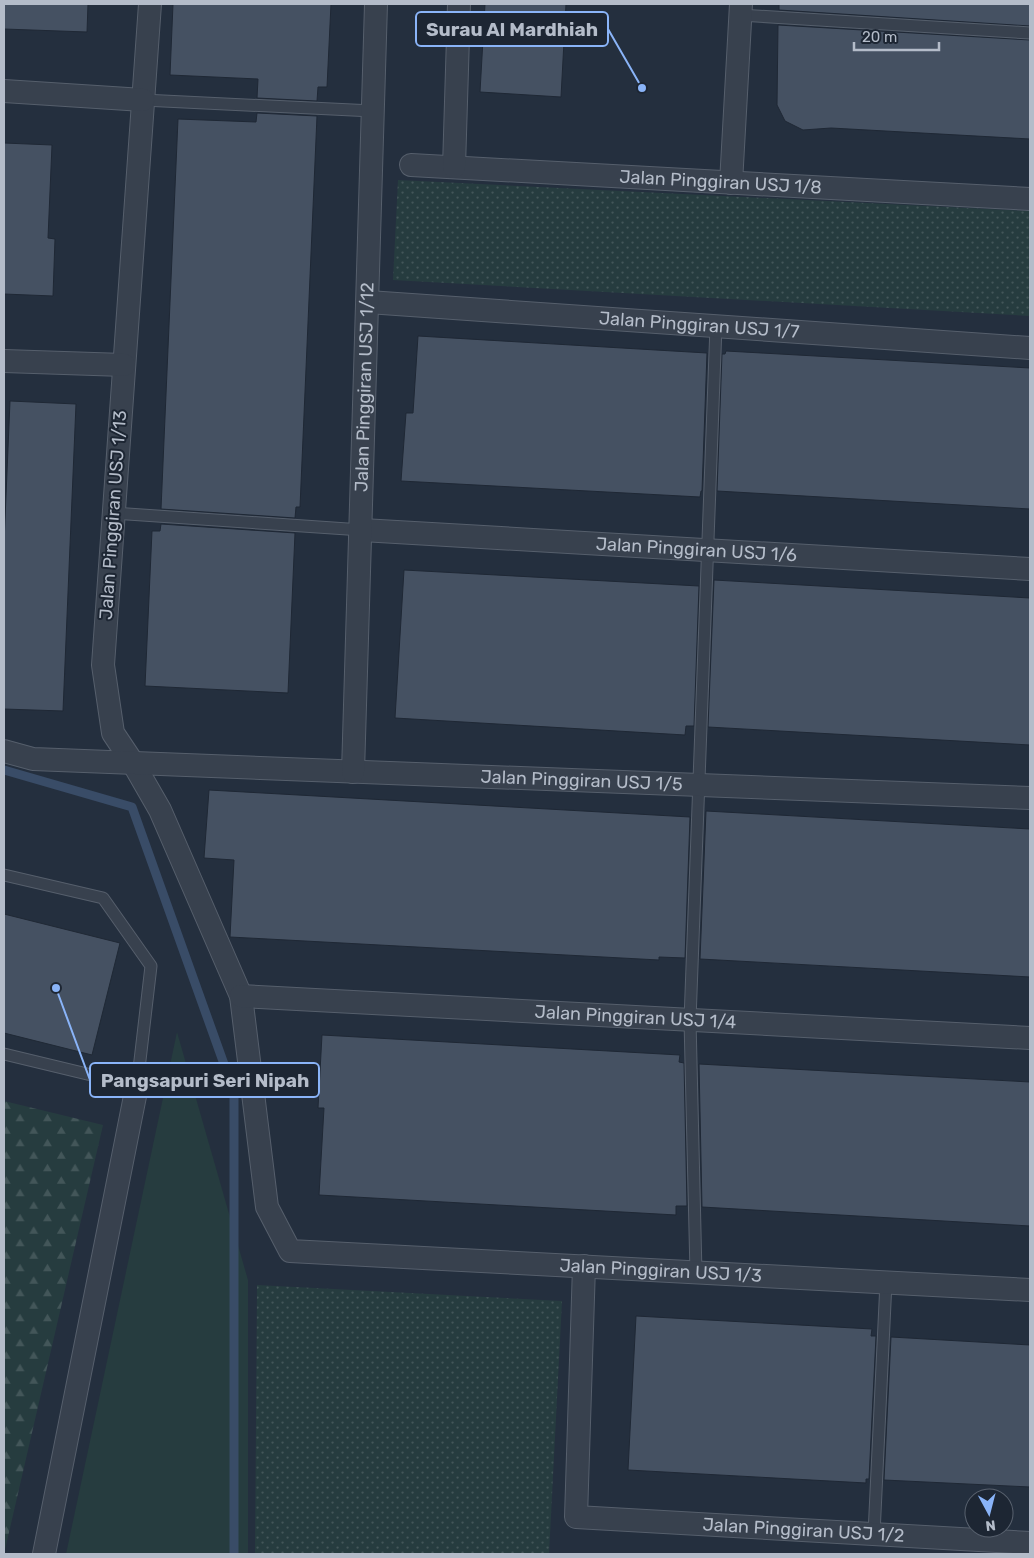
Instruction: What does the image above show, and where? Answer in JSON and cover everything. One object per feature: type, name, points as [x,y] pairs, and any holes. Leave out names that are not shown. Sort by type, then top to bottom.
[{"type":"street","name":"Jalan Pinggiran USJ 1/13","points":[[150,4],[103,665],[113,733],[160,810],[241,996],[267,1207],[290,1251]]},
{"type":"street","name":"Jalan Pinggiran USJ 1/12","points":[[353,772],[362,530],[376,4]]},
{"type":"street","points":[[454,168],[459,4]]},
{"type":"street","points":[[731,183],[741,10]]},
{"type":"street","points":[[4,92],[143,100]]},
{"type":"street","name":"Jalan Pinggiran USJ 1/8","points":[[411,165],[1030,199]]},
{"type":"street","name":"Jalan Pinggiran USJ 1/7","points":[[368,302],[1030,348]]},
{"type":"street","points":[[4,361],[124,365]]},
{"type":"street","name":"Jalan Pinggiran USJ 1/6","points":[[362,530],[1030,569]]},
{"type":"street","name":"Jalan Pinggiran USJ 1/5","points":[[4,751],[33,759],[1030,798]]},
{"type":"street","name":"Jalan Pinggiran USJ 1/4","points":[[241,996],[1030,1038]]},
{"type":"street","points":[[44,1554],[137,1086]]},
{"type":"street","name":"Jalan Pinggiran USJ 1/3","points":[[290,1251],[1030,1290]]},
{"type":"street","name":"Jalan Pinggiran USJ 1/2","points":[[584,1266],[576,1517],[1030,1543]]},
{"type":"lane","points":[[741,10],[1030,33]]},
{"type":"lane","points":[[143,100],[373,111]]},
{"type":"lane","points":[[696,1273],[690,1020],[716,326]]},
{"type":"lane","points":[[113,513],[362,530]]},
{"type":"lane","points":[[4,875],[103,898],[151,966],[137,1086],[4,1054]]},
{"type":"lane","points":[[874,1534],[886,1282]]},
{"type":"green space","points":[[398,180],[1030,211],[1030,316],[393,280]]},
{"type":"green space","points":[[177,1032],[248,1280],[248,1554],[66,1554]]},
{"type":"green space","points":[[4,1101],[103,1125],[4,1554]]},
{"type":"green space","points":[[257,1285],[562,1301],[549,1554],[255,1554]]},
{"type":"building","points":[[4,4],[88,4],[87,32],[4,29]]},
{"type":"building","points":[[173,4],[331,4],[327,87],[318,87],[317,101],[257,98],[258,79],[170,75]]},
{"type":"building","points":[[485,4],[566,4],[561,97],[480,92]]},
{"type":"building","points":[[779,4],[1030,4],[1030,26],[779,10]]},
{"type":"building","points":[[778,25],[1030,40],[1030,139],[831,128],[803,130],[785,121],[777,105]]},
{"type":"building","points":[[257,113],[317,116],[300,507],[296,507],[295,518],[161,509],[178,119],[256,122]]},
{"type":"building","points":[[4,143],[52,145],[48,238],[55,239],[53,296],[4,294]]},
{"type":"building","points":[[418,336],[707,353],[702,491],[700,497],[401,481],[406,413],[413,413]]},
{"type":"building","points":[[726,351],[1030,368],[1030,509],[717,491],[722,354],[725,354]]},
{"type":"building","points":[[10,401],[76,404],[63,711],[4,709],[4,543]]},
{"type":"building","points":[[161,524],[295,533],[288,693],[145,686],[152,531],[160,531]]},
{"type":"building","points":[[404,570],[699,586],[694,726],[686,726],[685,735],[395,718]]},
{"type":"building","points":[[714,580],[1030,598],[1030,745],[708,727]]},
{"type":"building","points":[[209,790],[690,817],[685,958],[659,957],[659,960],[230,937],[234,860],[204,858]]},
{"type":"building","points":[[706,811],[1030,829],[1030,977],[700,959]]},
{"type":"building","points":[[4,914],[120,943],[92,1055],[4,1033]]},
{"type":"building","points":[[322,1035],[680,1055],[679,1062],[684,1063],[687,1206],[676,1206],[676,1215],[319,1195],[324,1108],[318,1108]]},
{"type":"building","points":[[699,1064],[1030,1082],[1030,1226],[702,1207]]},
{"type":"building","points":[[636,1316],[872,1329],[871,1336],[876,1336],[869,1479],[866,1479],[866,1483],[628,1470]]},
{"type":"building","points":[[891,1337],[1030,1345],[1030,1487],[884,1480]]},
{"type":"waterway","points":[[4,770],[132,807],[234,1092],[234,1554]]},
{"type":"place","name":"Surau Al Mardhiah","points":[[642,88]]},
{"type":"place","name":"Pangsapuri Seri Nipah","points":[[56,988]]}]
